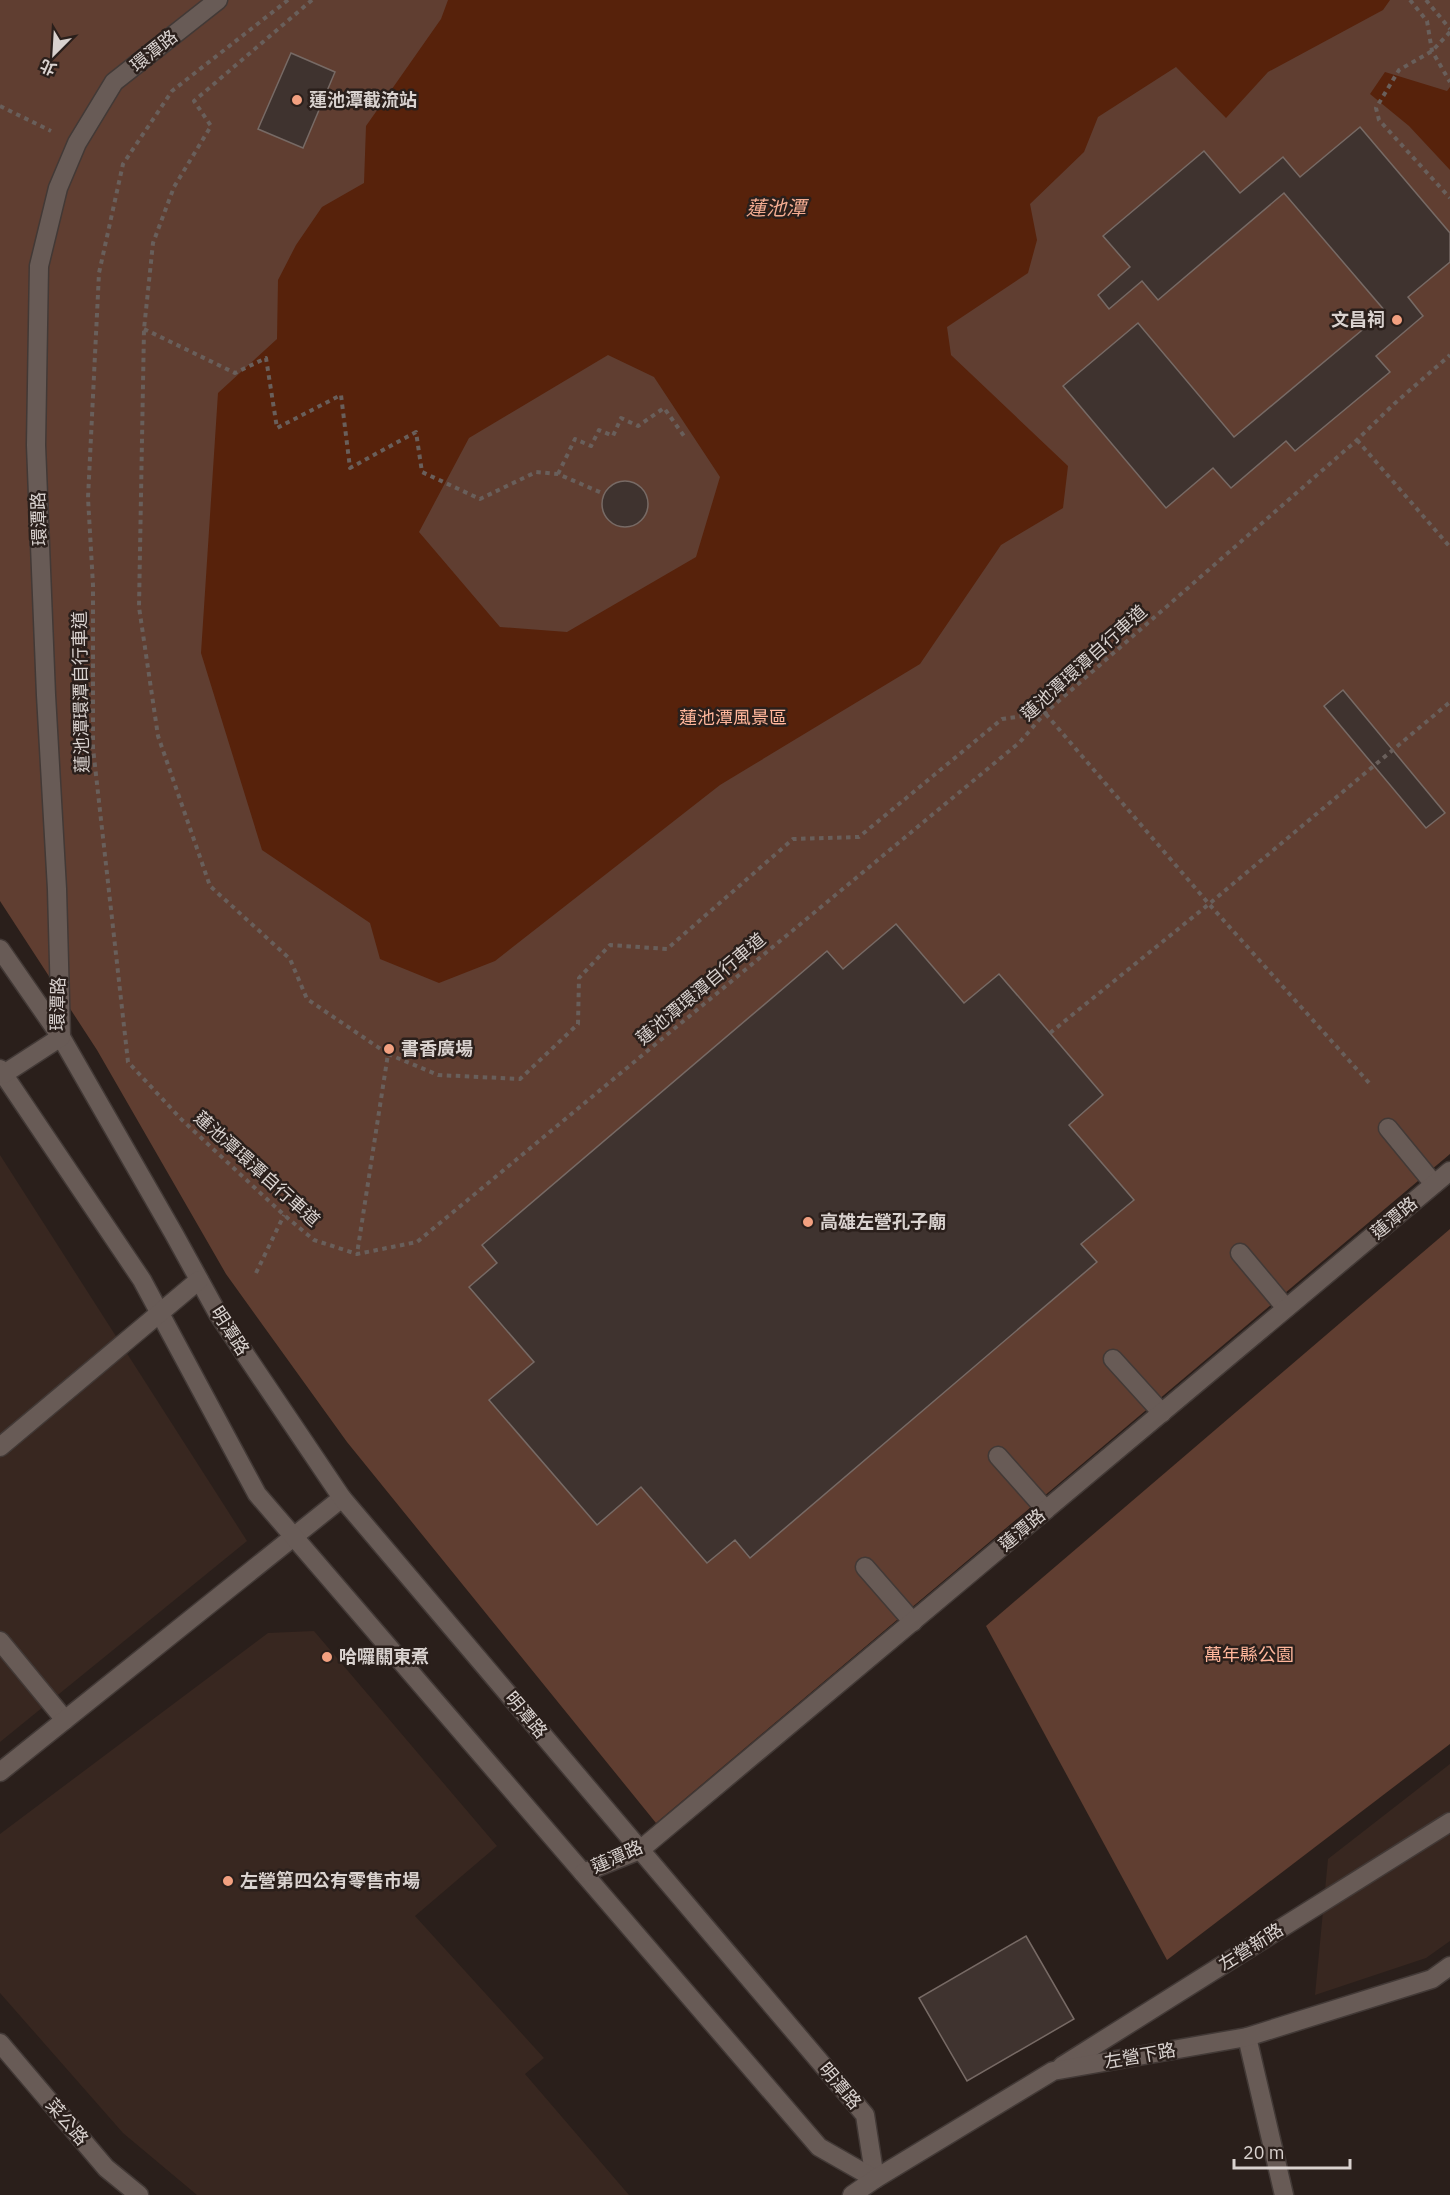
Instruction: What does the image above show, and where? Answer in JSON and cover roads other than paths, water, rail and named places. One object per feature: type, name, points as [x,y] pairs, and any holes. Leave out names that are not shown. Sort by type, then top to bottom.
[{"type":"street","name":"環潭路","points":[[2,1071],[61,1037],[57,889],[45,695],[36,445],[39,266],[58,188],[77,143],[114,82],[218,0]]},
{"type":"street","name":"明潭路","points":[[0,948],[61,1037],[218,1314],[342,1498],[865,2115],[875,2179]]},
{"type":"street","points":[[2,1071],[142,1280],[257,1494],[819,2147],[875,2179]]},
{"type":"street","points":[[1388,1128],[1434,1184]]},
{"type":"street","name":"蓮潭路","points":[[583,1873],[640,1850],[1450,1171]]},
{"type":"street","points":[[1240,1253],[1286,1308]]},
{"type":"street","points":[[0,1447],[199,1280]]},
{"type":"street","points":[[1113,1359],[1162,1413]]},
{"type":"street","points":[[998,1456],[1046,1510]]},
{"type":"street","points":[[0,1772],[342,1498]]},
{"type":"street","points":[[865,1567],[913,1622]]},
{"type":"street","points":[[0,1641],[65,1720]]},
{"type":"street","name":"左營新路","points":[[1053,2072],[1450,1822]]},
{"type":"street","name":"左營下路","points":[[852,2195],[1053,2072],[1247,2037],[1432,1978],[1450,1966]]},
{"type":"street","points":[[1247,2037],[1284,2195]]},
{"type":"street","name":"菜公路","points":[[0,2043],[106,2168],[139,2195]]},
{"type":"water","name":"蓮池潭","points":[[448,0],[1390,0],[1383,10],[1268,72],[1226,118],[1176,67],[1098,117],[1084,152],[1030,204],[1037,240],[1028,273],[947,327],[951,355],[1068,466],[1063,508],[1001,545],[920,664],[720,785],[495,961],[439,983],[380,959],[370,923],[262,850],[201,653],[218,393],[277,339],[278,280],[296,245],[322,207],[364,183],[366,126],[441,19]],"holes":[[[608,355],[654,377],[720,477],[696,557],[567,632],[500,627],[419,532],[469,438]]]},
{"type":"water","points":[[1385,72],[1447,91],[1450,87],[1450,170],[1409,126],[1370,94]]},
{"type":"place","name":"蓮池潭截流站","points":[[297,100]]},
{"type":"place","name":"文昌祠","points":[[1397,320]]},
{"type":"place","name":"書香廣場","points":[[389,1049]]},
{"type":"place","name":"高雄左營孔子廟","points":[[808,1222]]},
{"type":"place","name":"哈囉關東煮","points":[[327,1657]]},
{"type":"place","name":"左營第四公有零售市場","points":[[228,1881]]},
{"type":"park label","name":"蓮池潭風景區","points":[[733,718]]},
{"type":"park label","name":"萬年縣公園","points":[[1249,1655]]}]
